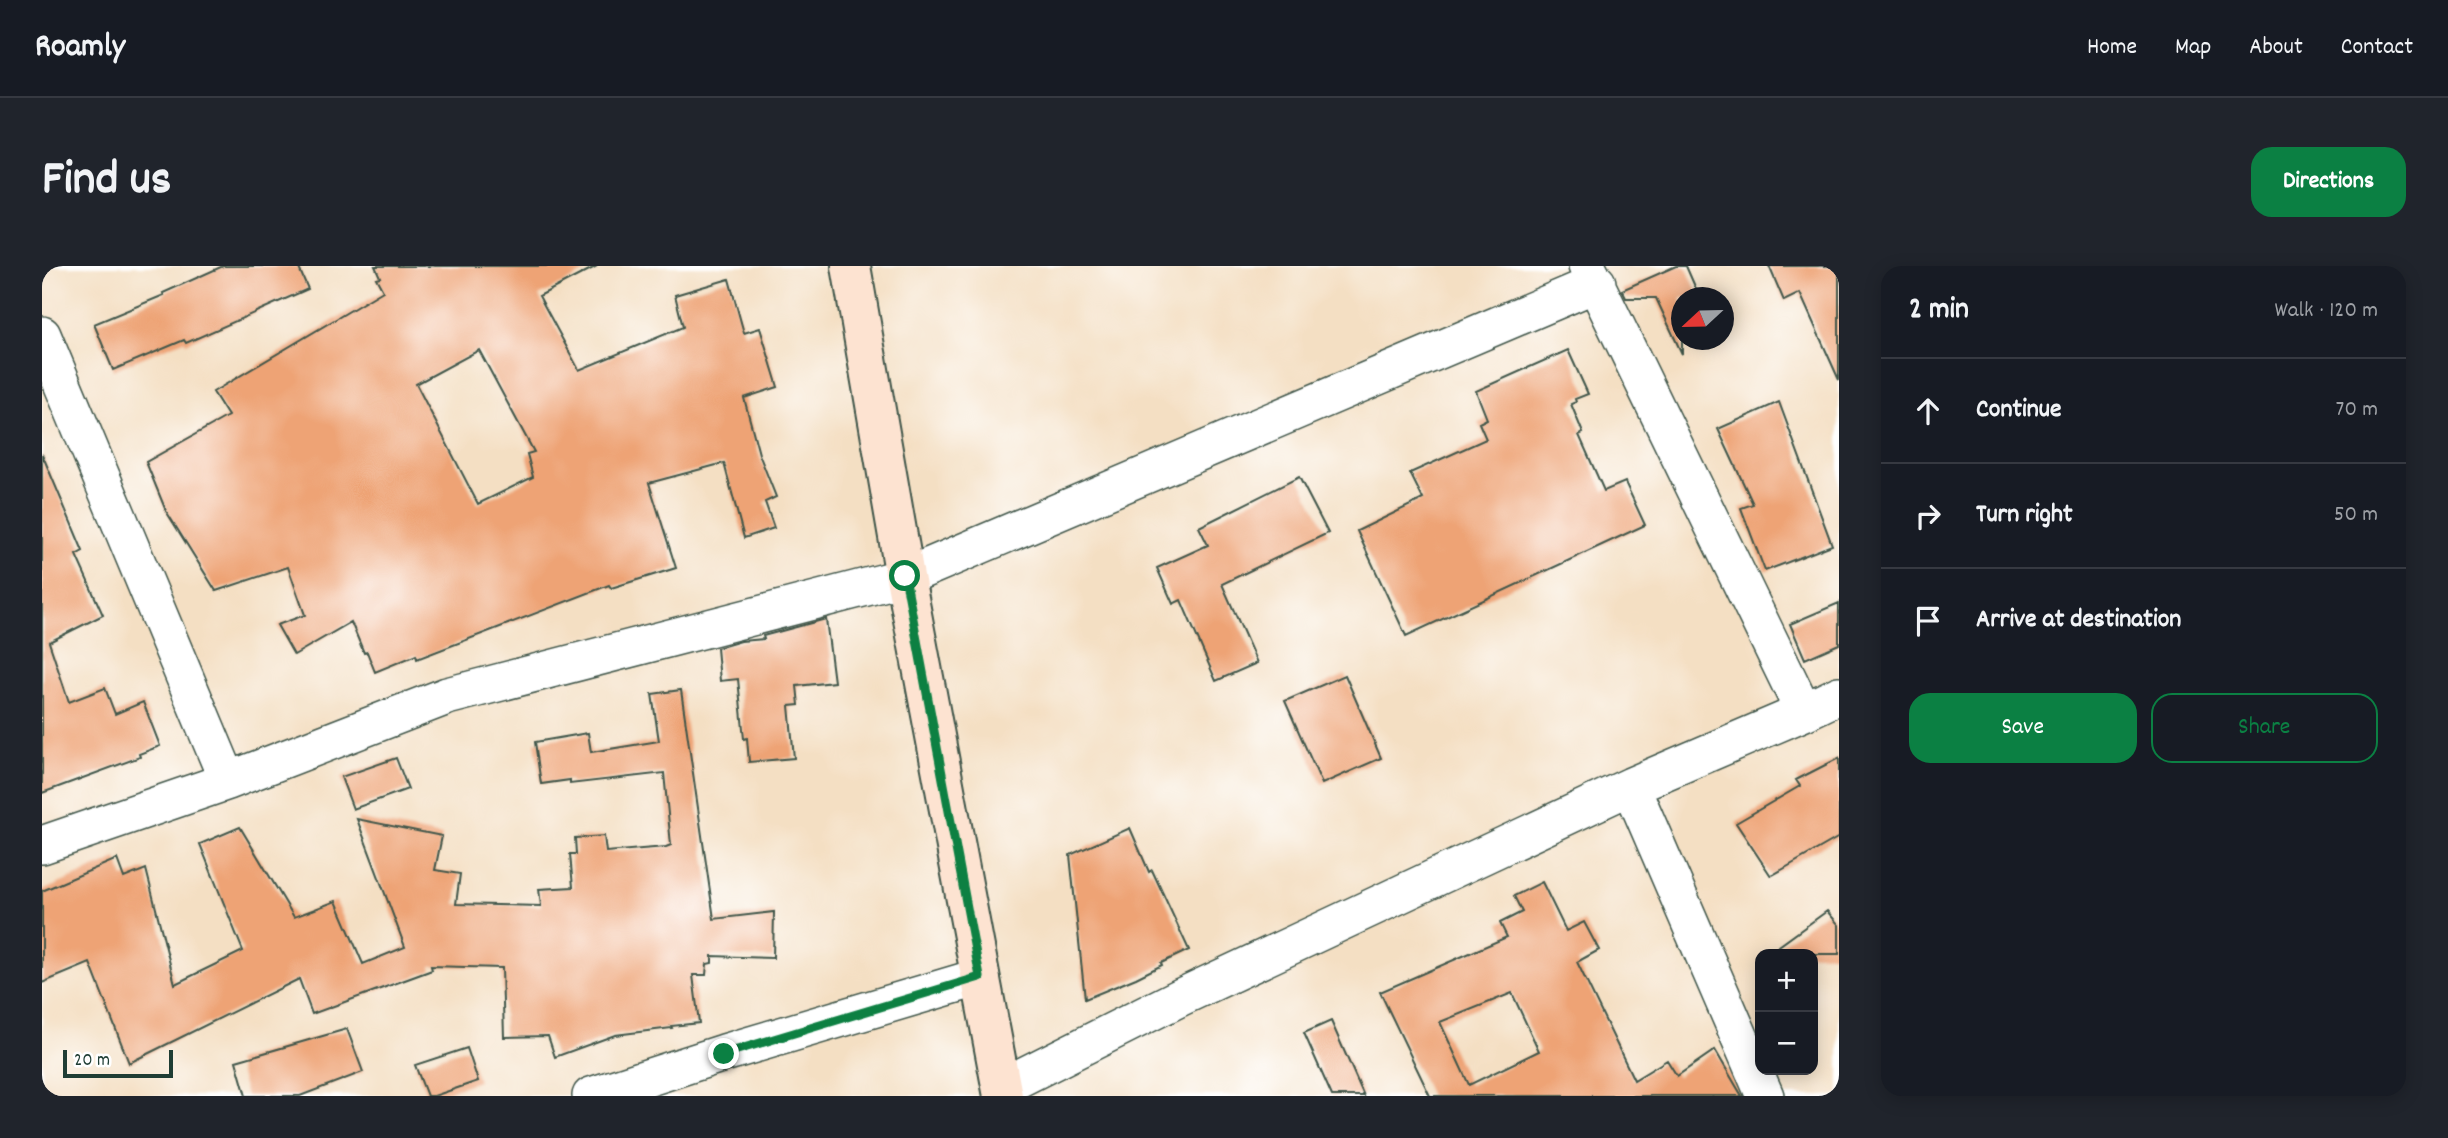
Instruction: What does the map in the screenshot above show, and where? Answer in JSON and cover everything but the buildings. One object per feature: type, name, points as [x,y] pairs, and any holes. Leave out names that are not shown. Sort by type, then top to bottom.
[{"type":"street","points":[[851,266],[905,576],[1002,1092],[1194,991],[1631,786],[1839,695]]},
{"type":"street","points":[[42,845],[228,781],[447,696],[905,576],[1592,274],[1804,712]]},
{"type":"street","points":[[42,335],[228,781]]},
{"type":"street","points":[[1631,786],[1765,1096]]},
{"type":"street","points":[[591,1096],[980,977]]},
{"type":"route","points":[[724,1054],[980,977],[905,576]]}]
